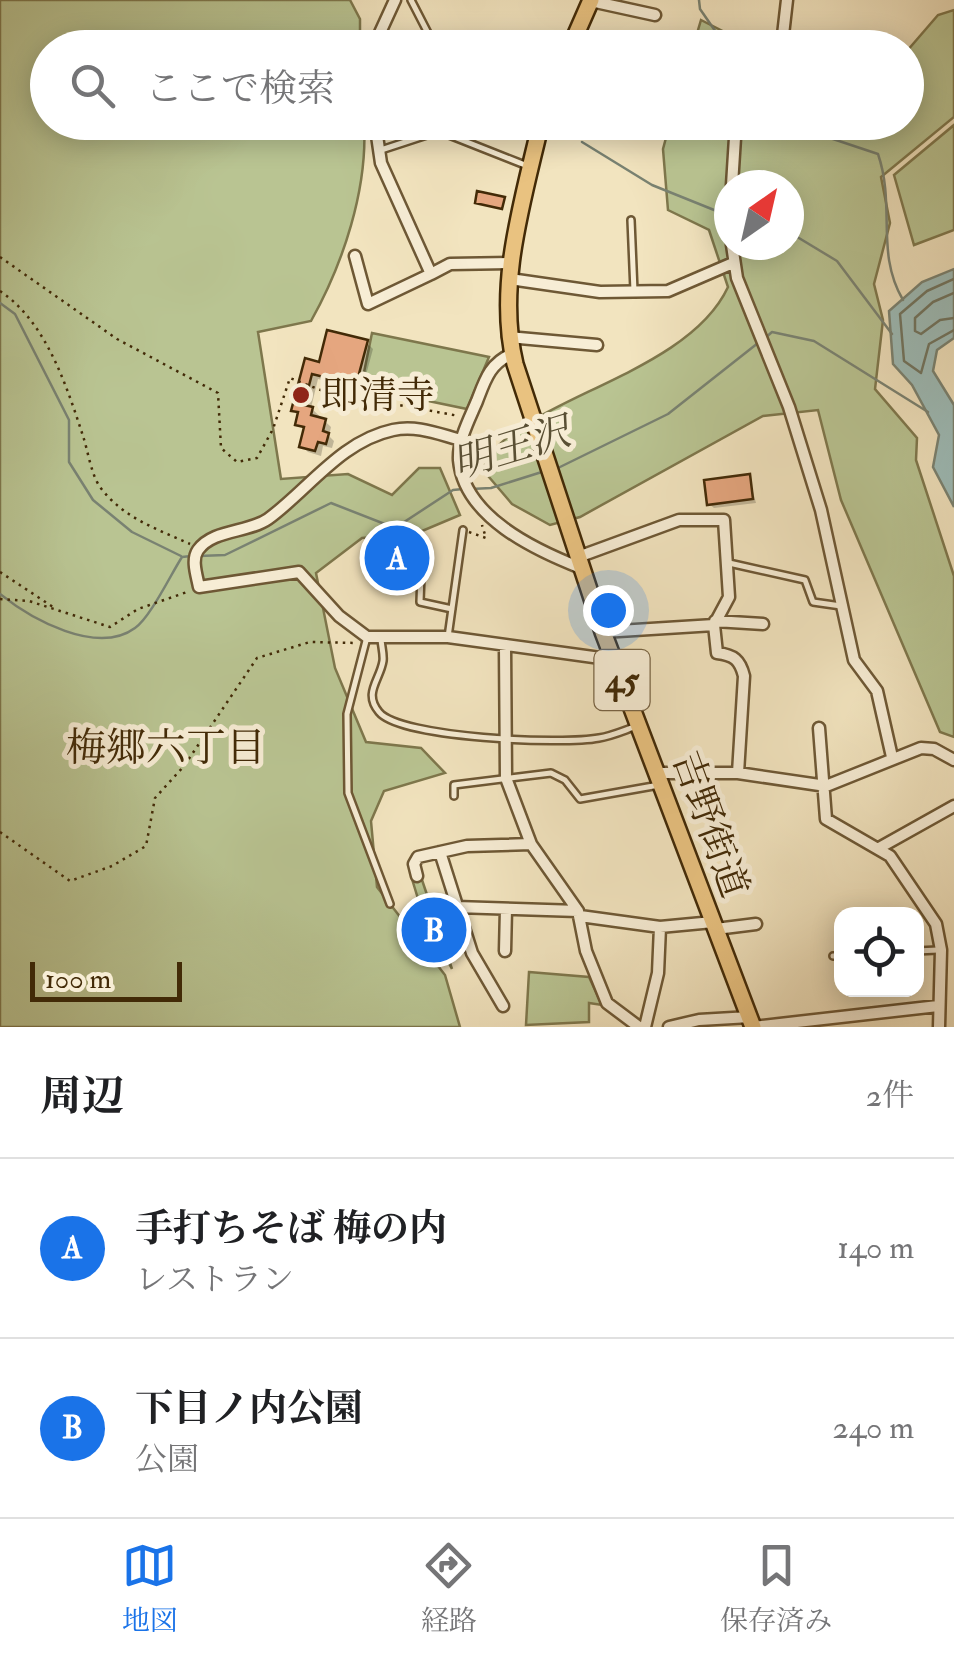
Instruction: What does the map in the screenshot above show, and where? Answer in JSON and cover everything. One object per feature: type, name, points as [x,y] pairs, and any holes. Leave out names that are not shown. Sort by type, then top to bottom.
[{"type":"main road","points":[[578,30],[591,0]]},
{"type":"main road","name":"吉野街道","points":[[538,140],[511,271],[508,337],[512,354],[603,632],[751,1022]]},
{"type":"street","points":[[381,30],[395,0]]},
{"type":"street","points":[[591,0],[654,15]]},
{"type":"street","points":[[783,30],[787,0]]},
{"type":"street","points":[[377,140],[378,151],[431,274]]},
{"type":"street","points":[[733,170],[735,140]]},
{"type":"street","points":[[355,256],[368,304],[450,264],[511,271],[600,292],[668,291],[696,275],[733,264]]},
{"type":"street","points":[[733,260],[789,407],[821,510],[854,660],[877,691],[892,757]]},
{"type":"street","points":[[508,337],[597,346]]},
{"type":"street","points":[[512,354],[490,370],[461,440],[464,480],[488,516],[556,558],[580,562],[679,520],[724,520],[729,597],[714,623],[717,653],[732,655],[741,664],[744,676],[738,774]]},
{"type":"street","points":[[461,440],[419,428],[377,436],[313,478],[268,519],[208,540],[199,548],[194,561],[199,587],[299,572],[338,616],[366,637],[448,637],[614,660]]},
{"type":"street","points":[[603,632],[714,623],[763,624]]},
{"type":"street","points":[[505,647],[506,778],[531,844],[579,914],[586,951],[607,1003],[642,1027],[658,972],[660,927]]},
{"type":"street","points":[[819,728],[826,819],[879,848],[903,872],[936,924],[940,954],[938,1027]]},
{"type":"street","points":[[660,779],[738,774],[826,786],[921,748],[934,749],[954,760]]},
{"type":"street","points":[[879,848],[954,806]]},
{"type":"street","points":[[418,876],[414,864],[418,857],[531,844]]},
{"type":"street","points":[[440,852],[472,953],[502,1006]]},
{"type":"street","points":[[456,907],[579,914],[660,927],[756,924]]},
{"type":"street","points":[[505,951],[506,910]]},
{"type":"street","points":[[940,954],[954,956]]},
{"type":"street","points":[[669,1027],[700,1020],[751,1022],[938,1006]]},
{"type":"lane","points":[[411,0],[427,30]]},
{"type":"lane","points":[[378,151],[412,140]]},
{"type":"lane","points":[[462,140],[531,167]]},
{"type":"lane","points":[[632,220],[634,291]]},
{"type":"lane","points":[[448,637],[463,530]]},
{"type":"lane","points":[[728,563],[806,580],[813,602],[844,606]]},
{"type":"lane","points":[[421,574],[420,602],[452,608]]},
{"type":"lane","points":[[366,637],[348,714],[348,793],[390,904]]},
{"type":"lane","points":[[380,637],[383,661],[371,691],[376,710],[394,724],[504,739],[600,738],[640,725]]},
{"type":"lane","points":[[454,796],[454,785],[551,773],[565,780],[580,799],[660,779]]},
{"type":"lane","points":[[924,953],[940,954]]},
{"type":"path","points":[[0,257],[117,339],[218,393],[221,448],[237,462],[257,458],[273,429],[290,378],[323,391],[470,418]]},
{"type":"path","points":[[0,291],[18,303],[38,329],[73,404],[98,484],[143,525],[199,548]]},
{"type":"path","points":[[463,530],[486,538],[480,528],[488,516]]},
{"type":"path","points":[[0,572],[60,612]]},
{"type":"path","points":[[0,599],[29,601],[110,627],[138,608],[199,587]]},
{"type":"path","points":[[0,832],[70,880],[112,866],[146,846],[155,798],[184,766],[257,658],[310,642],[361,643],[366,637]]},
{"type":"green space","points":[[0,0],[350,0],[360,19],[360,30],[30,30],[30,140],[364,140],[362,174],[351,225],[311,321],[258,332],[281,479],[348,474],[392,495],[419,468],[440,468],[460,515],[415,534],[362,538],[316,573],[335,668],[366,742],[421,748],[445,773],[384,791],[371,821],[377,887],[445,975],[460,1027],[0,1027]]},
{"type":"green space","points":[[954,10],[954,117],[881,177],[890,223],[874,284],[883,320],[875,389],[917,438],[916,460],[954,576],[954,737],[940,732],[841,500],[818,410],[763,416],[580,517],[550,525],[512,504],[483,470],[498,446],[524,425],[637,368],[675,345],[706,319],[728,287],[719,260],[804,260],[804,170],[714,170],[714,245],[709,230],[668,210],[665,140],[924,140],[924,31],[938,15]]},
{"type":"green space","points":[[701,20],[721,30],[698,30]]},
{"type":"green space","points":[[954,125],[954,230],[914,245],[894,175]]},
{"type":"green space","points":[[372,333],[489,357],[467,409],[361,387]]},
{"type":"green space","points":[[421,877],[452,969],[423,915],[412,879]]},
{"type":"green space","points":[[529,972],[589,977],[602,1005],[589,1003],[589,1022],[526,1025]]},
{"type":"water","points":[[954,269],[954,338],[937,350],[933,371],[954,405],[954,507],[933,467],[939,435],[912,385],[893,364],[889,311],[922,282]]},
{"type":"building","points":[[477,191],[505,197],[502,209],[475,203]]},
{"type":"building","name":"即清寺","points":[[327,330],[368,340],[356,385],[312,374],[304,405],[313,407],[311,415],[326,419],[323,431],[329,433],[326,444],[318,442],[315,451],[299,447],[304,427],[295,425],[298,412],[291,411],[305,358],[319,362]]},
{"type":"building","points":[[750,474],[753,499],[707,505],[704,480]]},
{"type":"building","points":[[382,551],[410,551],[410,565],[382,564]]},
{"type":"waterway","points":[[699,0],[700,9],[715,30]]},
{"type":"waterway","points":[[836,140],[878,154],[886,192],[890,264],[903,300]]},
{"type":"waterway","points":[[582,142],[652,185],[714,210]]},
{"type":"waterway","points":[[804,241],[837,261],[892,334]]},
{"type":"waterway","points":[[0,303],[15,314],[69,420],[69,462],[93,500],[132,532],[181,556]]},
{"type":"waterway","name":"明王沢","points":[[764,339],[772,332],[814,341],[928,412]]},
{"type":"waterway","name":"明王沢","points":[[558,468],[668,414],[758,343]]},
{"type":"waterway","name":"明王沢","points":[[471,489],[491,488],[545,471]]},
{"type":"waterway","name":"明王沢","points":[[199,556],[225,555],[331,503],[395,528],[453,490],[463,489]]},
{"type":"waterway","name":"明王沢","points":[[0,594],[29,614],[65,631],[102,638],[120,636],[141,623],[182,557],[191,556]]},
{"type":"place","name":"即清寺","points":[[301,395]]},
{"type":"place","name":"手打ちそば 梅の内","points":[[397,558]]},
{"type":"place","name":"下目ノ内公園","points":[[434,930]]},
{"type":"district","name":"梅郷六丁目","points":[[166,747]]}]
